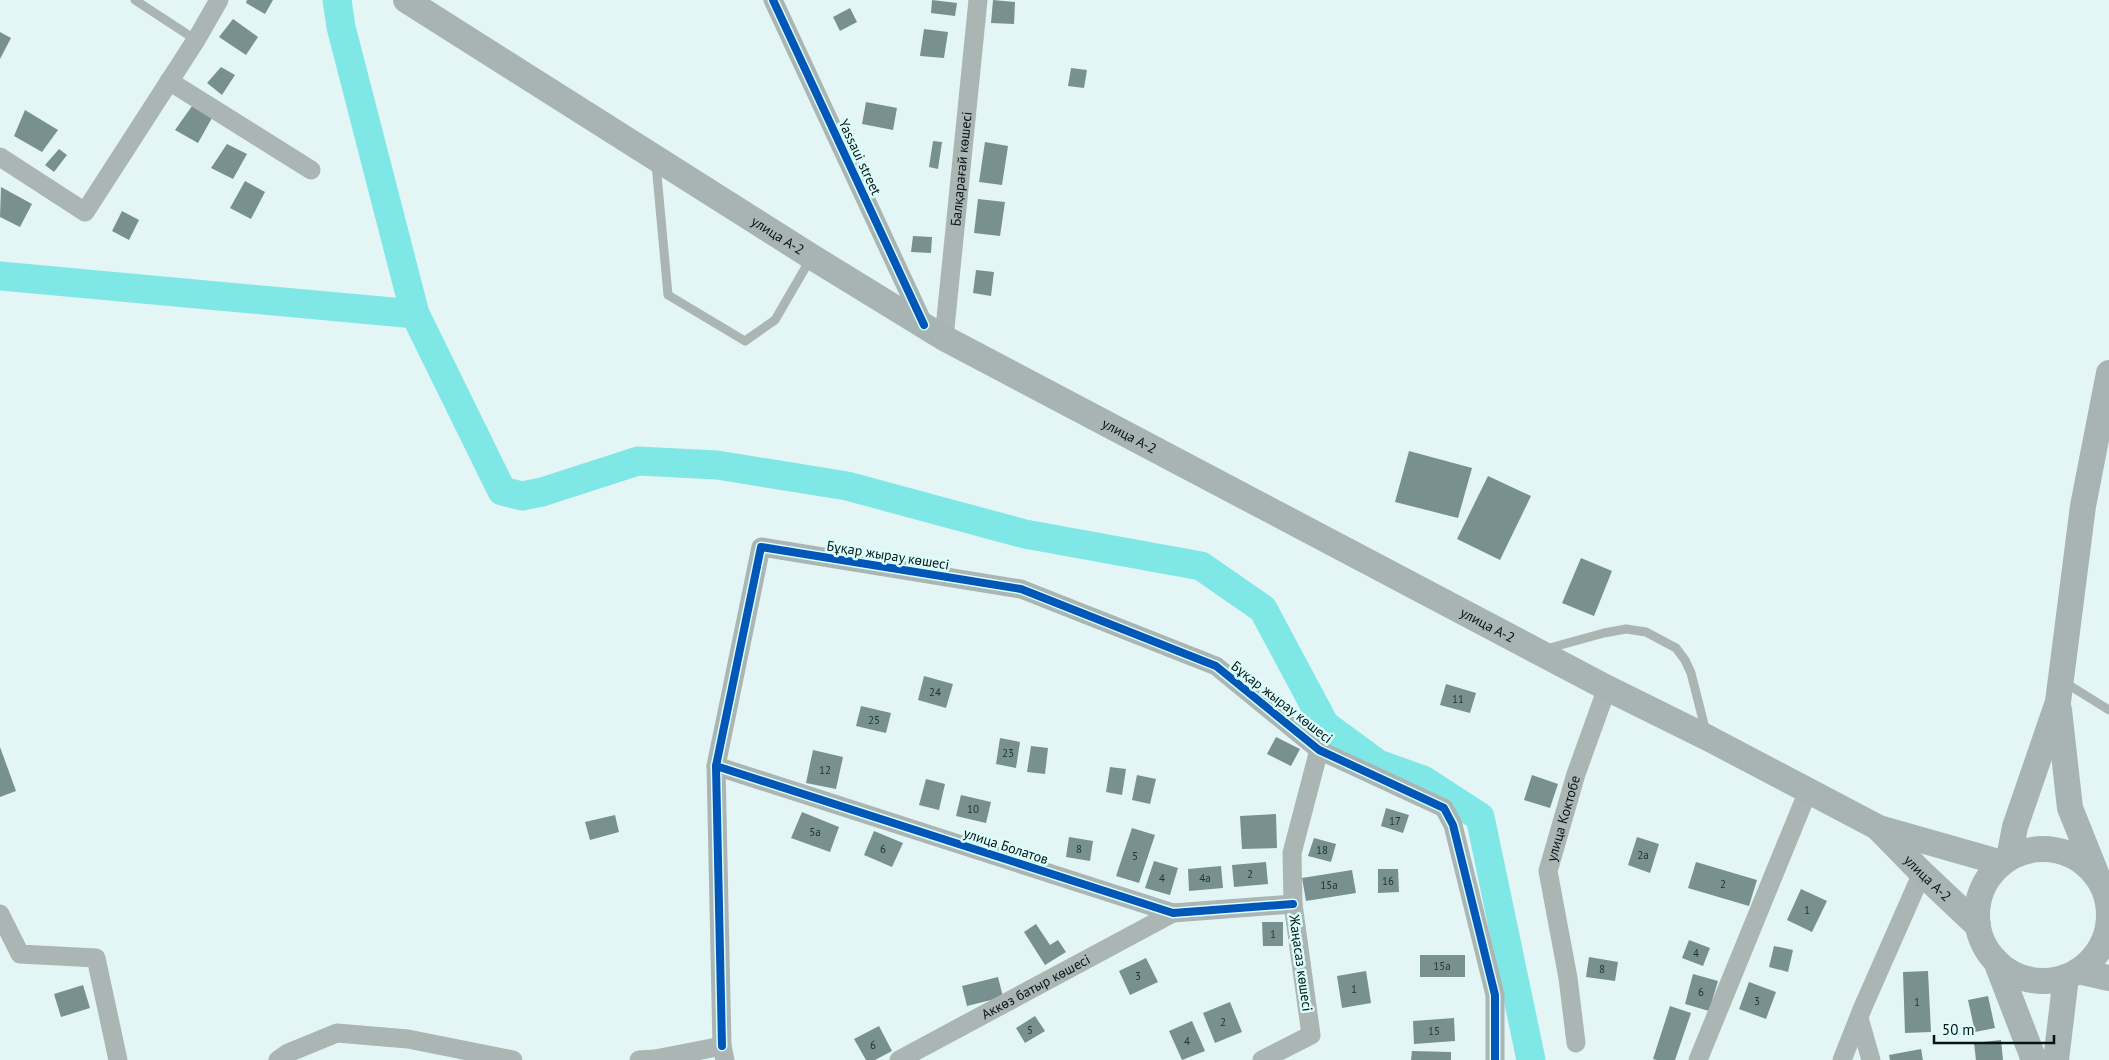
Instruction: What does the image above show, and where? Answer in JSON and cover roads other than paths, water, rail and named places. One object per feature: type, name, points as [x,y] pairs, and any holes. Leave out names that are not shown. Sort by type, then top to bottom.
[{"type":"main road","name":"улица А-2","points":[[406,0],[934,332],[1243,498],[1879,828],[2006,861]]},
{"type":"main road","points":[[2006,861],[2060,691],[2083,506],[2109,373]]},
{"type":"main road","points":[[2056,1060],[2072,974],[2098,954],[2108,930],[2109,903],[2070,808],[2060,691]]},
{"type":"main road","name":"улица А-2","points":[[1879,828],[1922,874],[1978,926]]},
{"type":"main road","points":[[2034,1060],[1996,961],[1984,944],[1978,926],[1978,908],[1982,891],[1990,876],[2006,861],[2025,852],[2041,849],[2057,850],[2073,855],[2098,876]]},
{"type":"main road","points":[[1996,961],[2011,972],[2028,979],[2047,981],[2072,974],[2109,978]]},
{"type":"street","points":[[0,157],[85,212],[196,40],[218,0]]},
{"type":"street","name":"Yassaui street","points":[[773,0],[934,332]]},
{"type":"street","name":"Балқарағай көшесі","points":[[934,332],[978,0]]},
{"type":"street","points":[[169,81],[311,170]]},
{"type":"street","name":"Бұқар жырау көшесі","points":[[716,766],[761,547],[1021,589],[1216,666],[1320,750],[1444,808],[1453,825],[1495,995],[1495,1060]]},
{"type":"street","name":"улица Коктобе","points":[[1576,1043],[1568,978],[1548,871],[1576,774],[1607,688]]},
{"type":"street","name":"Жаңасаз көшесі","points":[[1262,1060],[1311,1035],[1293,904],[1292,853],[1320,750]]},
{"type":"street","points":[[639,1060],[724,1053],[716,766]]},
{"type":"street","name":"улица Болатов","points":[[716,766],[1173,913],[1293,904]]},
{"type":"street","points":[[1698,1060],[1808,791]]},
{"type":"street","points":[[1842,1060],[1922,874]]},
{"type":"street","name":"Аккөз батыр көшесі","points":[[899,1060],[1173,913]]},
{"type":"street","points":[[0,914],[20,954],[96,958],[118,1060]]},
{"type":"street","points":[[1859,1018],[1872,1060]]},
{"type":"street","points":[[278,1060],[288,1053],[337,1034],[408,1039],[513,1060]]},
{"type":"lane","points":[[134,0],[196,40]]},
{"type":"lane","points":[[656,158],[668,295],[745,341],[775,320],[812,257]]},
{"type":"lane","points":[[1538,651],[1604,633],[1626,630],[1646,632],[1676,648],[1686,660],[1708,738]]},
{"type":"lane","points":[[2060,691],[2109,710]]},
{"type":"waterway","points":[[337,0],[341,27],[415,314],[502,491],[522,496],[542,492],[638,461],[717,465],[847,486],[1025,534],[1201,566],[1263,609],[1325,725],[1378,764],[1423,780],[1480,817],[1531,1060]]},
{"type":"waterway","points":[[0,276],[415,314]]}]
